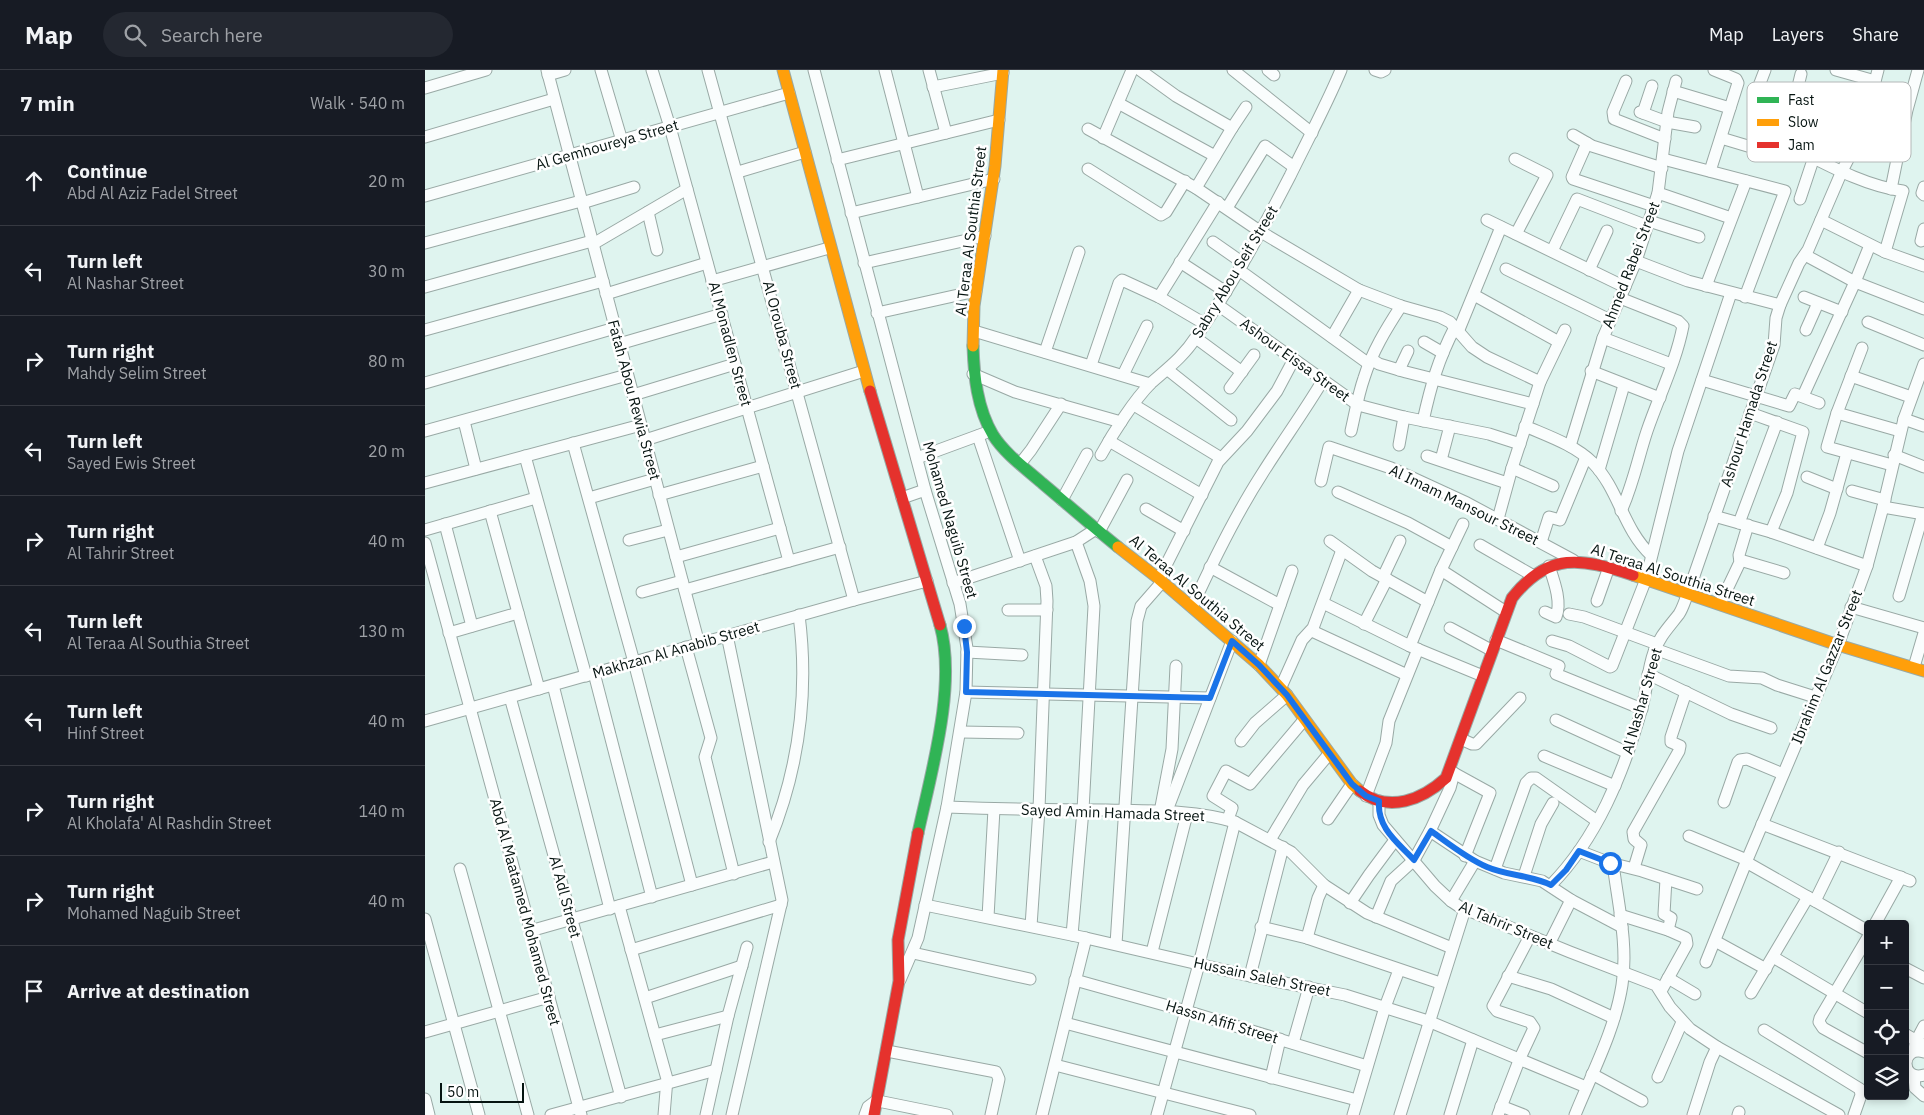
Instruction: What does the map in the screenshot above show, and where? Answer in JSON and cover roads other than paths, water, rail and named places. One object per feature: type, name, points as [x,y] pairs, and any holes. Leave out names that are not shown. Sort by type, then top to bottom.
[{"type":"street","points":[[425,88],[486,70]]},
{"type":"street","points":[[547,73],[565,70]]},
{"type":"street","points":[[601,70],[622,141]]},
{"type":"street","name":"Al Monadlen Street","points":[[652,70],[713,281],[789,561]]},
{"type":"street","name":"Al Orouba Street","points":[[708,70],[855,600]]},
{"type":"street","name":"Mohamed Naguib Street","points":[[783,70],[829,248],[945,640],[946,661],[942,716],[899,933],[897,960],[899,981],[874,1115]]},
{"type":"street","name":"Mohamed Naguib Street","points":[[814,70],[925,490],[963,619],[967,652],[966,692],[961,732],[947,807],[913,953],[899,981]]},
{"type":"street","points":[[885,70],[918,197]]},
{"type":"street","points":[[929,70],[946,133]]},
{"type":"street","points":[[1103,138],[1132,70]]},
{"type":"street","points":[[1140,70],[1176,96],[1231,128]]},
{"type":"street","points":[[1233,70],[1312,132]]},
{"type":"street","name":"Sabry Abou Seif Street","points":[[1101,455],[1121,422],[1150,384],[1168,370],[1196,338],[1218,305],[1261,232],[1341,70]]},
{"type":"street","points":[[1375,70],[1380,72],[1385,70]]},
{"type":"street","points":[[1710,171],[1738,81],[1714,70]]},
{"type":"street","points":[[1761,82],[1765,70]]},
{"type":"street","points":[[1838,70],[1877,76]]},
{"type":"street","points":[[1911,95],[1918,70]]},
{"type":"street","points":[[933,87],[1003,72]]},
{"type":"street","name":"Al Teraa Al Southia Street","points":[[1003,72],[993,179],[976,291],[974,331],[973,374],[983,413],[991,430],[1019,464],[1098,531],[1161,580],[1259,665],[1284,691],[1352,784],[1366,796],[1393,804],[1415,800],[1436,790],[1452,772],[1461,739],[1493,645],[1512,598],[1521,585],[1532,575],[1549,566],[1573,560],[1609,567],[1838,645],[1919,669]]},
{"type":"street","name":"Fatah Abou Rewia Street","points":[[547,73],[699,644]]},
{"type":"street","points":[[1799,82],[1801,74]]},
{"type":"street","points":[[1626,81],[1613,112],[1614,119],[1665,140]]},
{"type":"street","points":[[1652,86],[1641,113],[1667,122],[1695,127]]},
{"type":"street","name":"Ahmed Rabei Street","points":[[1570,446],[1591,371],[1610,320],[1636,261],[1658,193],[1667,122],[1675,86],[1730,108]]},
{"type":"street","name":"Al Gemhoureya Street","points":[[425,196],[789,93]]},
{"type":"street","points":[[425,137],[554,99]]},
{"type":"street","points":[[1118,103],[1215,156]]},
{"type":"street","points":[[1196,188],[1231,128],[1246,107]]},
{"type":"street","points":[[837,160],[999,120]]},
{"type":"street","points":[[1087,129],[1185,181],[1261,232],[1359,290],[1401,306],[1440,317],[1457,330],[1479,352],[1540,382]]},
{"type":"street","points":[[1573,135],[1587,143],[1663,164],[1710,171],[1785,191],[1745,297]]},
{"type":"street","points":[[1721,138],[1747,145]]},
{"type":"street","points":[[1587,143],[1572,177],[1573,179],[1654,206]]},
{"type":"street","points":[[1159,297],[1180,262],[1265,146],[1294,167]]},
{"type":"street","points":[[737,172],[805,152]]},
{"type":"street","points":[[1515,159],[1547,175],[1516,234]]},
{"type":"street","points":[[1799,199],[1813,162]]},
{"type":"street","points":[[1823,162],[1859,179],[1903,191],[1885,252]]},
{"type":"street","name":"Ashour Hamada Street","points":[[1688,593],[1774,345],[1776,318],[1780,305],[1799,263],[1805,255],[1847,162]]},
{"type":"street","points":[[1891,189],[1896,162]]},
{"type":"street","points":[[1088,169],[1161,215],[1165,212],[1185,181]]},
{"type":"street","points":[[851,214],[993,179]]},
{"type":"street","points":[[1706,286],[1745,181]]},
{"type":"street","points":[[425,243],[582,202],[635,186]]},
{"type":"street","points":[[1924,187],[1922,193],[1924,195]]},
{"type":"street","points":[[425,287],[592,243],[687,189]]},
{"type":"street","points":[[1658,193],[1731,218]]},
{"type":"street","points":[[1552,252],[1577,198],[1648,224],[1699,237]]},
{"type":"street","points":[[648,212],[657,250]]},
{"type":"street","points":[[1487,220],[1589,270],[1623,292],[1678,321],[1683,326],[1660,398],[1647,431],[1629,493],[1621,511]]},
{"type":"street","points":[[1821,220],[1885,252],[1924,266]]},
{"type":"street","points":[[1423,421],[1432,379],[1443,352],[1457,330],[1474,295],[1501,227]]},
{"type":"street","points":[[1921,241],[1924,229]]},
{"type":"street","points":[[1589,270],[1607,231]]},
{"type":"street","points":[[864,263],[985,236]]},
{"type":"street","points":[[1213,242],[1241,267],[1332,337],[1370,361],[1432,379],[1533,404]]},
{"type":"street","points":[[1803,396],[1842,312],[1870,245]]},
{"type":"street","points":[[713,281],[829,248]]},
{"type":"street","points":[[1045,352],[1079,252]]},
{"type":"street","points":[[1805,255],[1855,282],[1924,309]]},
{"type":"street","points":[[1636,261],[1706,286],[1780,305]]},
{"type":"street","points":[[1180,262],[1226,292]]},
{"type":"street","points":[[606,294],[707,263]]},
{"type":"street","points":[[1506,268],[1610,320]]},
{"type":"street","points":[[1091,365],[1122,280],[1159,297],[1205,324]]},
{"type":"street","points":[[425,330],[603,281]]},
{"type":"street","points":[[1332,337],[1359,290]]},
{"type":"street","points":[[877,313],[976,291]]},
{"type":"street","points":[[1552,641],[1569,646],[1611,667],[1646,579],[1678,451],[1731,293]]},
{"type":"street","points":[[1474,295],[1559,342]]},
{"type":"street","points":[[1804,297],[1842,312]]},
{"type":"street","points":[[1806,330],[1818,303]]},
{"type":"street","name":"Ashour Eissa Street","points":[[1218,305],[1357,405],[1403,417],[1489,434],[1520,444]]},
{"type":"street","points":[[1351,431],[1363,380],[1370,361],[1385,331],[1401,306]]},
{"type":"street","points":[[619,344],[722,314]]},
{"type":"street","points":[[1868,322],[1924,345]]},
{"type":"street","points":[[1123,375],[1147,326]]},
{"type":"street","points":[[425,383],[615,328]]},
{"type":"street","points":[[1498,519],[1507,483],[1540,382],[1565,330]]},
{"type":"street","points":[[974,331],[1150,384]]},
{"type":"street","points":[[1196,338],[1242,372]]},
{"type":"street","points":[[1603,338],[1671,364]]},
{"type":"street","points":[[1425,342],[1443,352]]},
{"type":"street","points":[[1862,348],[1837,413],[1827,447],[1847,453],[1924,467]]},
{"type":"street","points":[[1399,370],[1408,351]]},
{"type":"street","points":[[1230,388],[1254,355]]},
{"type":"street","points":[[1116,944],[1138,612],[1161,580],[1221,458],[1247,431],[1277,391],[1294,359]]},
{"type":"street","points":[[633,396],[735,364]]},
{"type":"street","name":"Ibrahim Al Gazzar Street","points":[[1706,962],[1838,645],[1867,566],[1884,503],[1903,419],[1924,364]]},
{"type":"street","points":[[1168,370],[1231,420]]},
{"type":"street","points":[[645,440],[864,371]]},
{"type":"street","points":[[1591,371],[1660,398]]},
{"type":"street","points":[[973,374],[1015,392],[1121,422]]},
{"type":"street","points":[[425,431],[627,375]]},
{"type":"street","points":[[1851,376],[1911,397]]},
{"type":"street","points":[[1192,607],[1253,488],[1305,411],[1323,380]]},
{"type":"street","points":[[1702,380],[1789,406],[1795,394],[1819,402]]},
{"type":"street","points":[[1599,470],[1624,385]]},
{"type":"street","points":[[1019,464],[1031,450],[1061,404]]},
{"type":"street","points":[[1134,405],[1221,458]]},
{"type":"street","points":[[1750,413],[1803,432],[1787,493],[1771,532]]},
{"type":"street","points":[[1837,413],[1900,431]]},
{"type":"street","points":[[1399,444],[1403,417]]},
{"type":"street","points":[[1903,419],[1924,426]]},
{"type":"street","points":[[464,421],[476,469]]},
{"type":"street","points":[[1720,604],[1740,560],[1743,524],[1777,422]]},
{"type":"street","points":[[425,483],[641,425]]},
{"type":"street","points":[[1441,460],[1450,426]]},
{"type":"street","points":[[1525,426],[1570,446],[1586,457],[1599,470],[1633,534],[1651,555]]},
{"type":"street","points":[[917,458],[991,430]]},
{"type":"street","points":[[978,436],[1020,561]]},
{"type":"street","points":[[1109,441],[1202,495]]},
{"type":"street","points":[[573,443],[634,662],[692,885]]},
{"type":"street","name":"Al Imam Mansour Street","points":[[1321,481],[1329,448],[1391,468],[1498,519],[1573,560]]},
{"type":"street","points":[[1817,548],[1847,453]]},
{"type":"street","points":[[1062,500],[1087,454]]},
{"type":"street","points":[[525,456],[653,897]]},
{"type":"street","points":[[1427,456],[1507,483]]},
{"type":"street","points":[[1541,542],[1549,517],[1560,520],[1586,457]]},
{"type":"street","points":[[659,495],[763,466]]},
{"type":"street","points":[[1512,468],[1553,486]]},
{"type":"street","points":[[1807,477],[1837,489]]},
{"type":"street","points":[[589,498],[655,479]]},
{"type":"street","points":[[953,584],[1076,542],[1098,531],[1127,480]]},
{"type":"street","points":[[902,498],[925,490]]},
{"type":"street","points":[[1851,491],[1884,503],[1924,514],[1899,596]]},
{"type":"street","points":[[1337,492],[1408,523],[1452,547]]},
{"type":"street","points":[[425,530],[536,498]]},
{"type":"street","points":[[1146,509],[1184,531]]},
{"type":"street","points":[[490,511],[539,689]]},
{"type":"street","points":[[1714,516],[1771,532],[1867,566]]},
{"type":"street","points":[[445,524],[472,626]]},
{"type":"street","points":[[1366,796],[1386,743],[1389,721],[1407,674],[1428,602],[1463,524]]},
{"type":"street","points":[[676,556],[780,528]]},
{"type":"street","points":[[629,540],[668,530]]},
{"type":"street","points":[[1330,541],[1385,578],[1428,602]]},
{"type":"street","points":[[1364,624],[1400,541]]},
{"type":"street","points":[[1072,935],[1083,810],[1093,595],[1076,542]]},
{"type":"street","name":"Abd Al Maatamed Mohamed Street","points":[[425,543],[580,1112]]},
{"type":"street","points":[[1480,545],[1532,575]]},
{"type":"street","points":[[642,592],[683,586],[840,547]]},
{"type":"street","points":[[1241,741],[1284,691],[1302,640],[1312,631],[1342,550]]},
{"type":"street","points":[[1031,926],[1039,810],[1047,610],[1046,586],[1035,556]]},
{"type":"street","points":[[1740,560],[1784,574]]},
{"type":"street","points":[[1545,612],[1556,618],[1557,595],[1549,566]]},
{"type":"street","points":[[1211,567],[1280,605]]},
{"type":"street","points":[[1597,601],[1609,567]]},
{"type":"street","points":[[1441,570],[1506,612]]},
{"type":"street","points":[[1259,665],[1292,571]]},
{"type":"street","name":"Makhzan Al Anabib Street","points":[[425,722],[727,635],[927,581]]},
{"type":"street","name":"Al Nashar Street","points":[[1551,885],[1566,870],[1579,851],[1615,786],[1642,709],[1648,674],[1656,647],[1668,627],[1679,614],[1688,593]]},
{"type":"street","points":[[1323,603],[1414,647],[1483,676]]},
{"type":"street","points":[[1851,607],[1924,628]]},
{"type":"street","points":[[1008,610],[1047,610]]},
{"type":"street","points":[[449,633],[518,613]]},
{"type":"street","points":[[1569,614],[1584,617],[1626,632],[1656,647],[1729,676],[1762,678],[1777,685],[1815,697]]},
{"type":"street","points":[[769,842],[779,819],[799,740],[804,676],[799,615]]},
{"type":"street","points":[[1449,628],[1493,645],[1559,666],[1556,674],[1642,709]]},
{"type":"street","points":[[1312,631],[1407,674]]},
{"type":"street","points":[[1919,669],[1924,633]]},
{"type":"street","points":[[727,635],[782,900],[732,1115]]},
{"type":"street","points":[[1163,812],[1232,641]]},
{"type":"street","points":[[686,647],[711,738],[705,758],[734,874]]},
{"type":"street","points":[[967,652],[1022,655]]},
{"type":"street","points":[[1163,812],[1171,764],[1177,666]]},
{"type":"street","points":[[1648,674],[1731,714],[1771,728]]},
{"type":"street","points":[[553,685],[615,907],[631,950],[668,1084],[665,1115]]},
{"type":"street","points":[[966,692],[1210,698]]},
{"type":"street","points":[[1634,868],[1641,845],[1633,837],[1633,832],[1679,751],[1680,746],[1671,742],[1671,737],[1686,692]]},
{"type":"street","name":"Al Adl Street","points":[[510,698],[621,1097]]},
{"type":"street","points":[[1461,739],[1476,744],[1519,698]]},
{"type":"street","points":[[1157,1115],[1199,964],[1231,820],[1232,808],[1213,796],[1226,771],[1250,784],[1304,720]]},
{"type":"street","points":[[1556,720],[1628,753]]},
{"type":"street","points":[[961,732],[1018,733]]},
{"type":"street","points":[[1270,840],[1303,785],[1329,754]]},
{"type":"street","points":[[934,755],[956,759]]},
{"type":"street","points":[[1544,756],[1615,786]]},
{"type":"street","points":[[1724,802],[1740,760],[1747,759],[1783,774]]},
{"type":"street","points":[[1376,916],[1393,879],[1414,860],[1431,831],[1450,788],[1452,772],[1491,793],[1470,858],[1451,901]]},
{"type":"street","points":[[1495,870],[1529,779],[1536,778],[1597,821]]},
{"type":"street","points":[[1328,819],[1352,784]]},
{"type":"street","name":"Al Tahrir Street","points":[[1379,801],[1380,820],[1435,886],[1451,901],[1465,909],[1549,944],[1647,980],[1656,985],[1661,991]]},
{"type":"street","points":[[1524,876],[1541,824],[1553,803]]},
{"type":"street","name":"Sayed Amin Hamada Street","points":[[947,807],[1163,812],[1231,820],[1283,847],[1302,862],[1324,885],[1351,903],[1376,916],[1452,948]]},
{"type":"street","points":[[988,917],[994,809]]},
{"type":"street","points":[[1152,952],[1187,814]]},
{"type":"street","points":[[1762,824],[1906,879],[1878,920]]},
{"type":"street","points":[[1431,831],[1470,858],[1495,870],[1533,878],[1551,885],[1571,900],[1621,921],[1669,930],[1686,938],[1687,941],[1661,991],[1670,1007],[1682,1022],[1717,1047],[1839,1115]]},
{"type":"street","points":[[1689,836],[1747,861],[1864,929]]},
{"type":"street","points":[[1351,903],[1395,840]]},
{"type":"street","points":[[1250,976],[1283,847]]},
{"type":"street","points":[[1579,851],[1610,863],[1634,868],[1697,889]]},
{"type":"street","points":[[1751,993],[1839,852]]},
{"type":"street","points":[[530,931],[773,862]]},
{"type":"street","points":[[1575,1115],[1614,1018],[1622,986],[1621,921],[1614,871],[1610,863]]},
{"type":"street","points":[[461,869],[528,1115]]},
{"type":"street","points":[[1666,879],[1664,914],[1671,918],[1669,930]]},
{"type":"street","points":[[1307,938],[1318,898],[1324,885]]},
{"type":"street","points":[[1549,944],[1571,900]]},
{"type":"street","points":[[631,950],[781,905]]},
{"type":"street","name":"Hussain Saleh Street","points":[[925,905],[1116,944],[1250,976],[1335,992],[1428,1021],[1586,1087]]},
{"type":"street","points":[[1400,1115],[1428,1021],[1465,909]]},
{"type":"street","points":[[425,919],[479,1115]]},
{"type":"street","points":[[1261,927],[1307,938],[1440,984]]},
{"type":"street","points":[[1524,1115],[1499,1111],[1533,1031],[1533,1024],[1497,1011],[1493,1008],[1493,1003],[1530,936]]},
{"type":"street","points":[[1042,1115],[1086,938]]},
{"type":"street","points":[[1715,941],[1765,969]]},
{"type":"street","points":[[1864,946],[1820,1018],[1820,1025],[1864,1051]]},
{"type":"street","points":[[706,1115],[728,1016],[747,947]]},
{"type":"street","points":[[913,953],[1030,979]]},
{"type":"street","points":[[1773,957],[1834,995],[1864,1011]]},
{"type":"street","points":[[645,998],[742,966]]},
{"type":"street","points":[[1353,1115],[1385,1007],[1399,970]]},
{"type":"street","points":[[1909,970],[1924,978]]},
{"type":"street","points":[[1508,976],[1551,989],[1614,1018]]},
{"type":"street","points":[[1668,978],[1695,994]]},
{"type":"street","name":"Hassn Afifi Street","points":[[1075,980],[1186,1011],[1367,1066]]},
{"type":"street","points":[[1293,1043],[1309,987]]},
{"type":"street","points":[[425,1032],[549,997]]},
{"type":"street","points":[[655,1035],[728,1016]]},
{"type":"street","points":[[1658,1077],[1682,1022]]},
{"type":"street","points":[[1065,1023],[1357,1100]]},
{"type":"street","points":[[1924,1026],[1920,1047],[1907,1057],[1906,1061],[1907,1070],[1913,1075],[1915,1088],[1924,1096]]},
{"type":"street","points":[[1763,1030],[1857,1086],[1861,1095],[1854,1115]]},
{"type":"street","points":[[1909,1037],[1920,1047]]},
{"type":"street","points":[[1271,1078],[1280,1039]]},
{"type":"street","points":[[1450,1115],[1473,1040]]},
{"type":"street","points":[[1693,1115],[1710,1062],[1717,1047]]},
{"type":"street","points":[[887,1051],[996,1072],[999,1079],[991,1115]]},
{"type":"street","points":[[1055,1065],[1163,1092],[1236,1113],[1251,1115]]},
{"type":"street","points":[[554,1115],[580,1112],[621,1097],[716,1070]]},
{"type":"street","points":[[1592,1074],[1642,1101]]},
{"type":"street","points":[[425,1099],[429,1115]]},
{"type":"street","points":[[865,1115],[871,1104],[878,1101],[947,1115]]},
{"type":"street","points":[[878,1101],[881,1115]]}]
